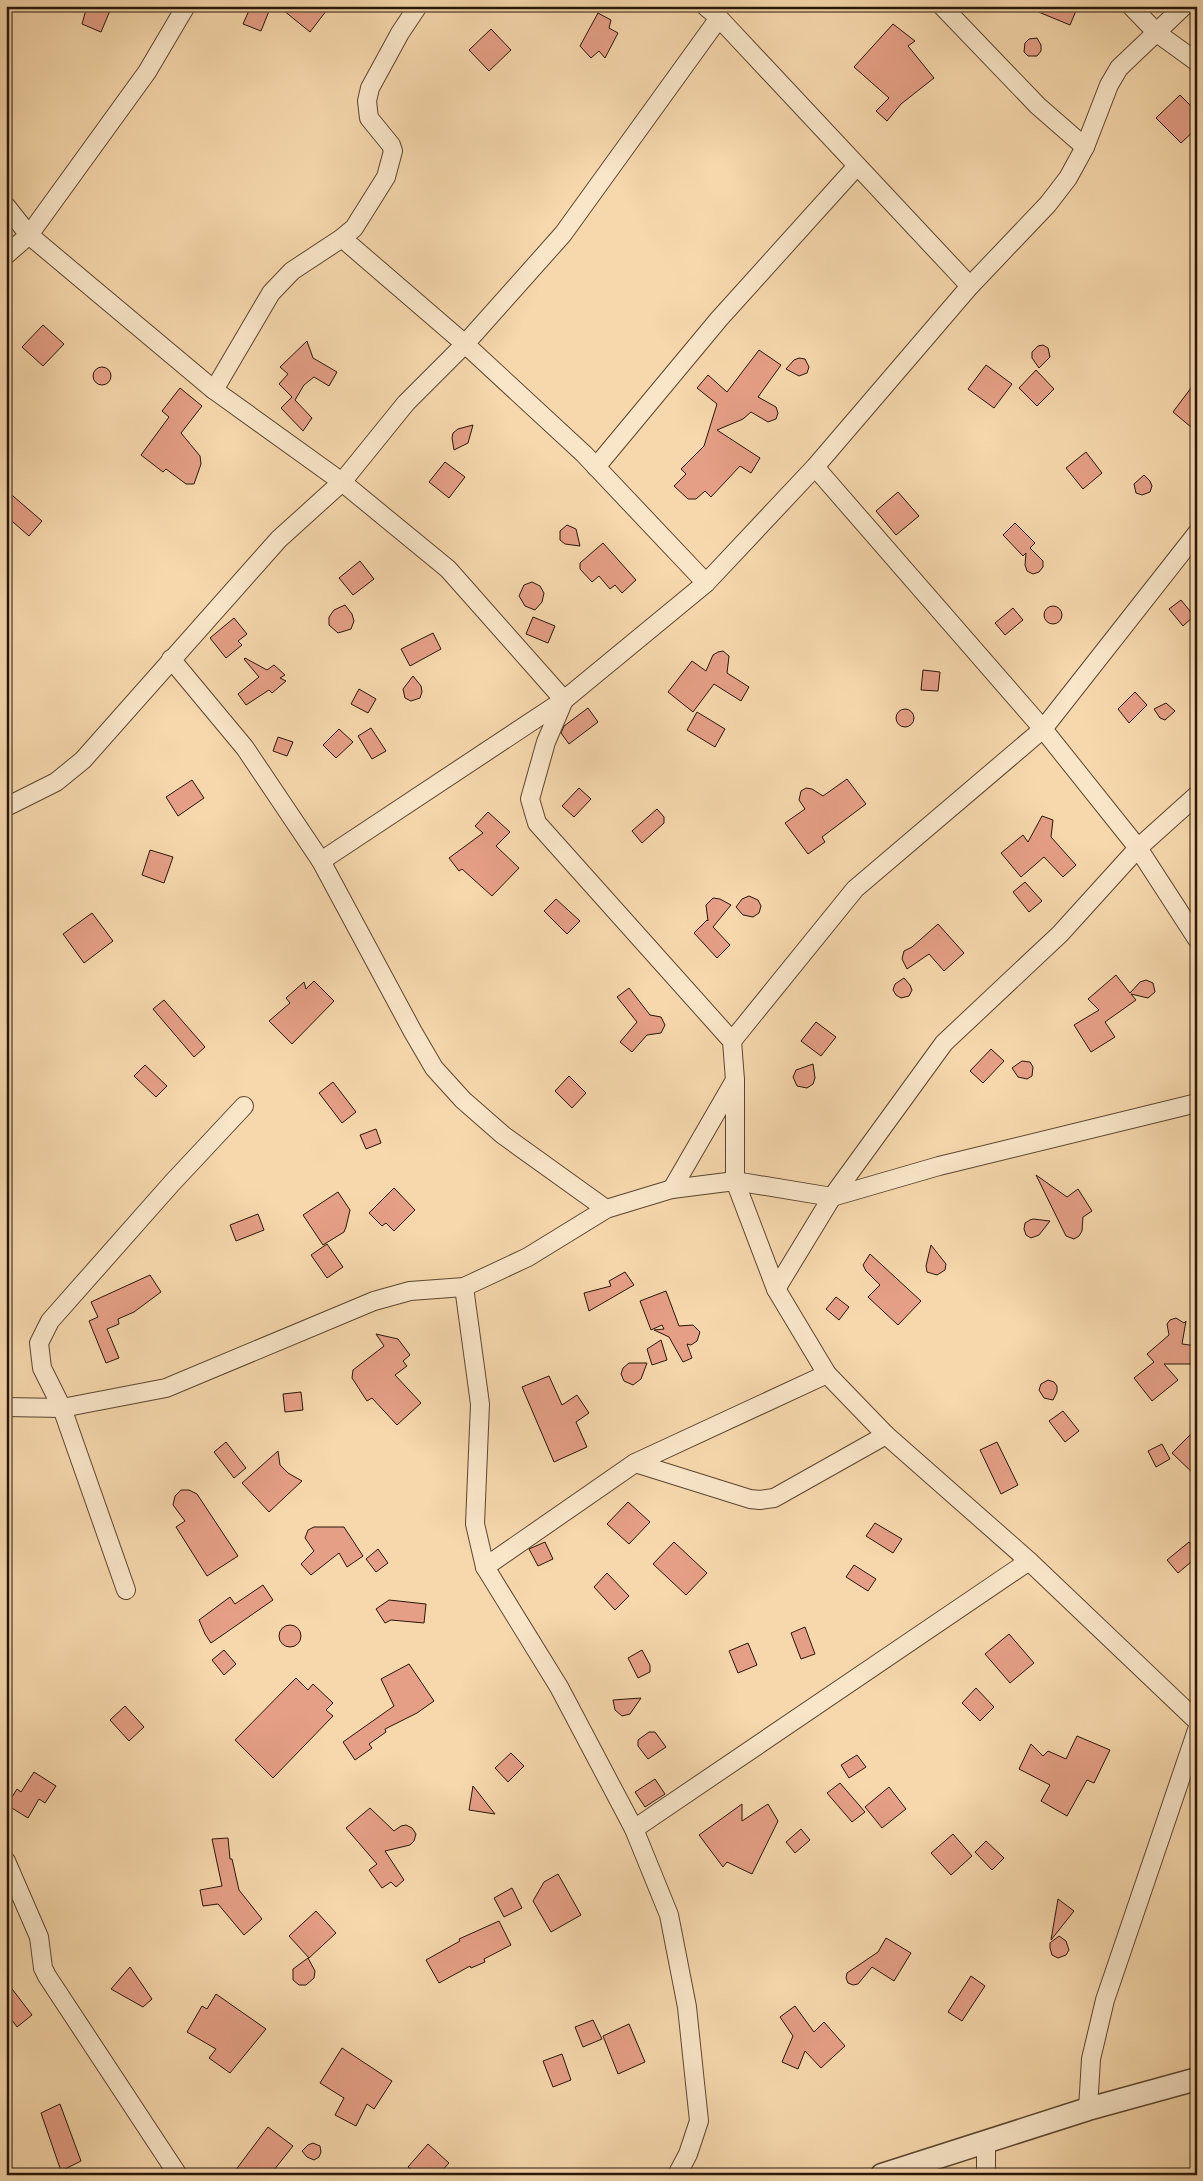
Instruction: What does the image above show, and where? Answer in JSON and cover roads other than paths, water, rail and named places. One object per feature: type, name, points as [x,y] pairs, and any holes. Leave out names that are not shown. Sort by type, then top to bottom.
[{"type":"street","points":[[6,255],[29,235],[147,72],[186,6]]},
{"type":"street","points":[[214,390],[271,293],[292,271],[354,228],[386,176],[393,151],[387,138],[369,118],[367,101],[370,88],[396,40],[418,6]]},
{"type":"street","points":[[705,6],[719,18],[970,286]]},
{"type":"street","points":[[942,6],[1038,106],[1085,147]]},
{"type":"street","points":[[1131,6],[1157,33],[1197,62]]},
{"type":"street","points":[[321,861],[564,700],[706,583],[815,467],[970,286],[1048,204],[1068,178],[1085,147],[1109,85],[1119,68],[1184,6]]},
{"type":"street","points":[[6,807],[56,782],[84,760],[279,539],[342,482],[406,403],[465,344],[563,234],[719,18]]},
{"type":"street","points":[[596,467],[719,319],[858,166]]},
{"type":"street","points":[[6,206],[29,235],[214,390],[342,482],[448,569],[564,700]]},
{"type":"street","points":[[342,238],[465,344],[596,467],[706,583]]},
{"type":"street","points":[[815,467],[1043,729],[1138,848],[1197,939]]},
{"type":"street","points":[[732,1041],[855,889],[1043,729],[1197,533]]},
{"type":"street","points":[[171,660],[245,748],[321,861],[434,1068],[463,1100],[503,1135],[606,1209]]},
{"type":"street","points":[[564,700],[546,742],[530,798],[537,823],[732,1041],[735,1080],[735,1181],[776,1289],[826,1374],[886,1435],[1029,1561],[1197,1721]]},
{"type":"street","points":[[776,1289],[832,1197],[944,1043],[1060,934],[1138,848],[1197,795]]},
{"type":"street","points":[[672,1189],[735,1080]]},
{"type":"street","points":[[6,1407],[62,1408],[166,1388],[374,1301],[410,1291],[464,1287],[528,1257],[606,1209],[672,1189],[735,1181],[832,1197],[939,1166],[1197,1102]]},
{"type":"street","points":[[126,1590],[62,1408],[42,1368],[39,1343],[50,1321],[172,1183],[244,1106]]},
{"type":"street","points":[[464,1287],[480,1404],[475,1524],[485,1567],[559,1687],[634,1829],[669,1914],[687,2007],[699,2121],[688,2154],[677,2175]]},
{"type":"street","points":[[485,1567],[635,1463],[826,1374]]},
{"type":"street","points":[[635,1463],[750,1499],[760,1500],[774,1498],[886,1435]]},
{"type":"street","points":[[634,1829],[1029,1561]]},
{"type":"street","points":[[1088,2109],[1091,2059],[1105,2000],[1197,1730]]},
{"type":"street","points":[[6,1861],[39,1937],[42,1968],[178,2175]]},
{"type":"street","points":[[882,2175],[1088,2109],[1197,2079]]},
{"type":"street","points":[[986,2142],[986,2175]]}]
